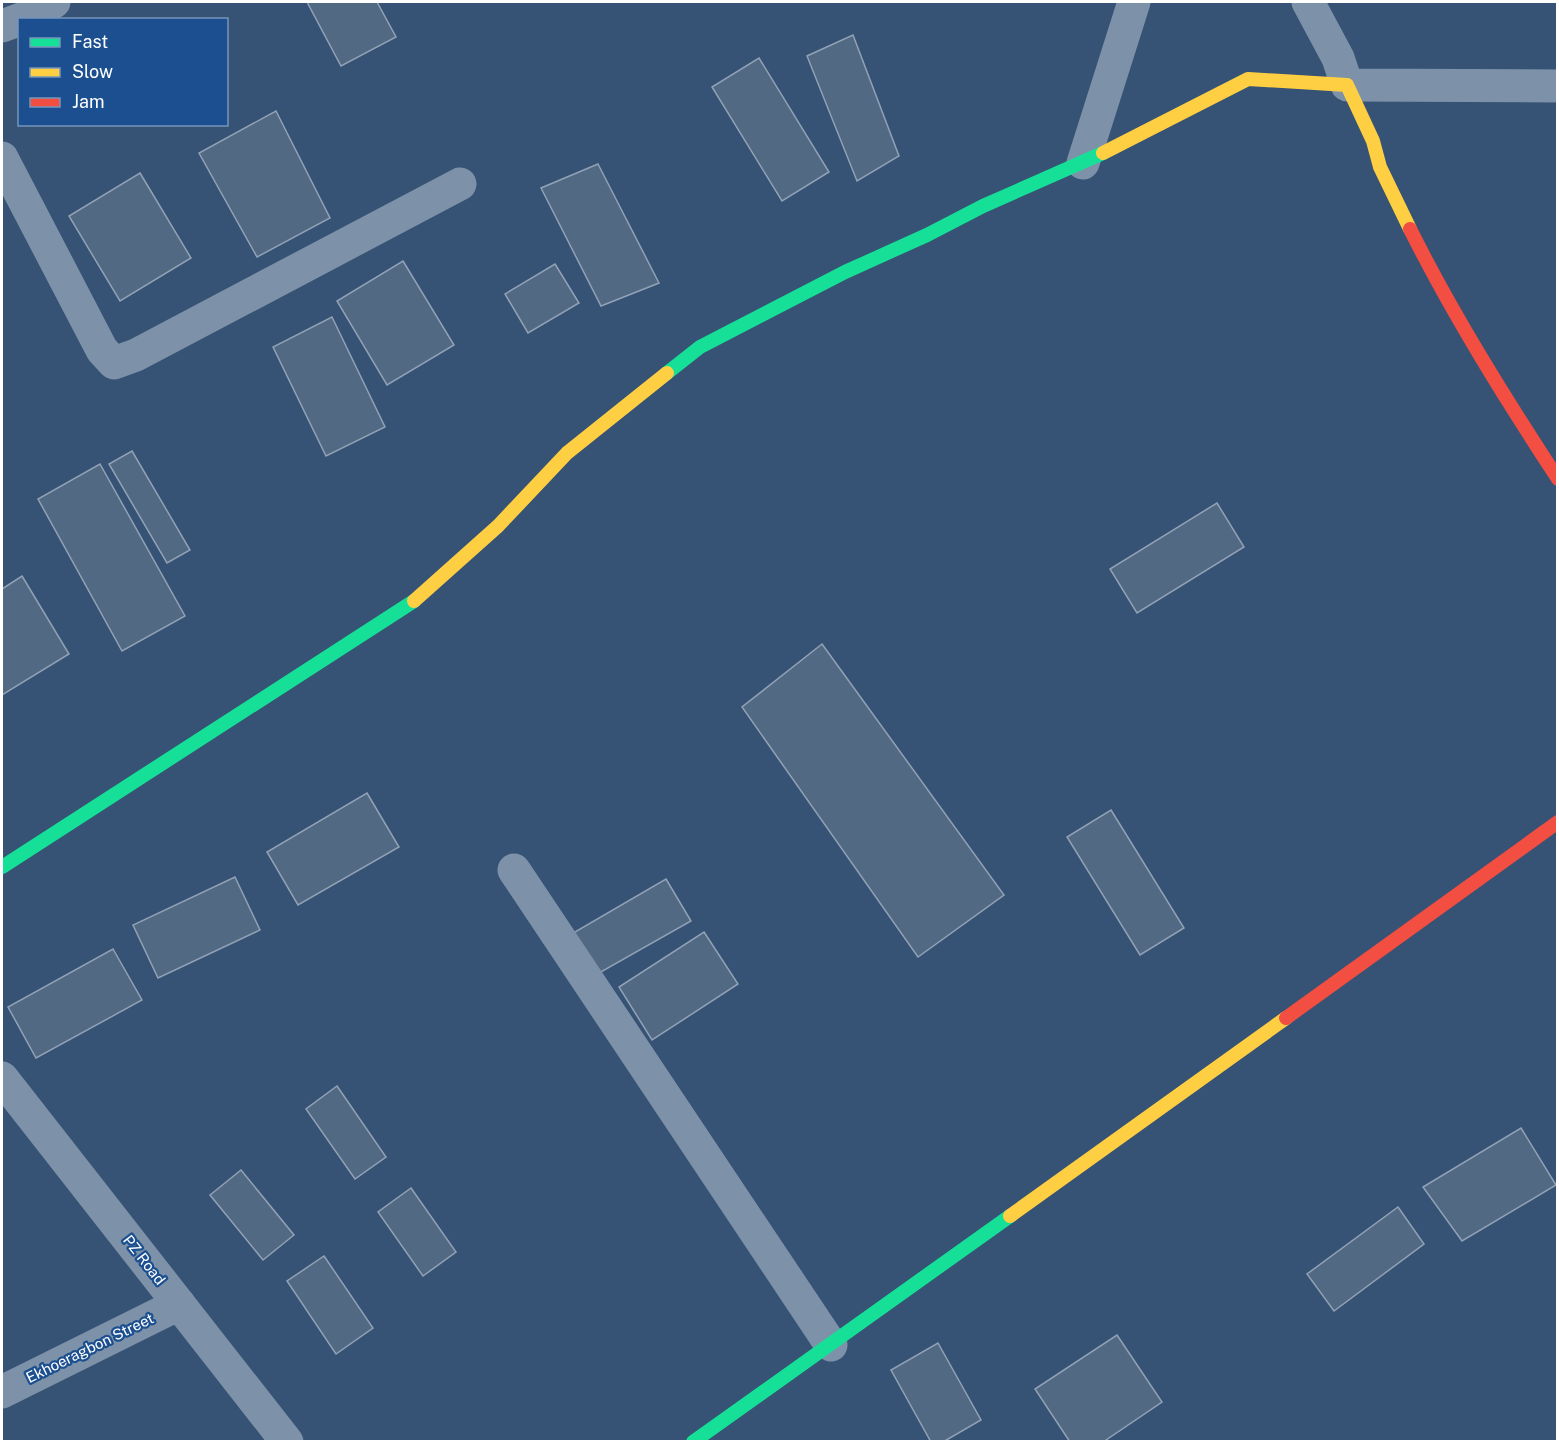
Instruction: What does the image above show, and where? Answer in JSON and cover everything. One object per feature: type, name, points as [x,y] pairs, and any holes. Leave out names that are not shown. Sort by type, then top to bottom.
[{"type":"street","points":[[1083,163],[1134,2]]},
{"type":"street","points":[[1308,2],[1338,58],[1347,85],[1373,141],[1380,167],[1432,273],[1523,426],[1557,478]]},
{"type":"street","points":[[24,18],[44,11]]},
{"type":"street","points":[[2,26],[18,20]]},
{"type":"street","points":[[2,867],[418,598],[498,526],[567,453],[700,347],[845,272],[927,236],[983,206],[1083,163],[1248,79],[1347,85],[1557,86]]},
{"type":"street","points":[[2,158],[102,350],[114,363],[136,355],[460,184]]},
{"type":"street","points":[[693,1442],[1557,822]]},
{"type":"street","points":[[514,870],[831,1345]]},
{"type":"street","name":"PZ Road","points":[[2,1078],[287,1442]]},
{"type":"street","name":"Ekhoeragbon Street","points":[[2,1392],[179,1304]]},
{"type":"building","points":[[307,2],[377,2],[396,37],[341,66]]},
{"type":"building","points":[[853,35],[899,156],[857,181],[807,56]]},
{"type":"building","points":[[759,58],[829,172],[782,201],[712,87]]},
{"type":"building","points":[[276,111],[330,218],[257,257],[199,153]]},
{"type":"building","points":[[598,164],[659,283],[601,306],[541,188]]},
{"type":"building","points":[[140,173],[191,258],[120,301],[69,216]]},
{"type":"building","points":[[403,261],[454,345],[387,385],[337,301]]},
{"type":"building","points":[[555,264],[579,303],[528,333],[505,294]]},
{"type":"building","points":[[332,317],[385,427],[326,456],[273,347]]},
{"type":"building","points":[[132,451],[190,550],[167,563],[109,464]]},
{"type":"building","points":[[100,464],[185,616],[122,651],[38,499]]},
{"type":"building","points":[[1217,503],[1244,547],[1137,613],[1110,569]]},
{"type":"building","points":[[22,576],[69,654],[2,695],[2,589]]},
{"type":"building","points":[[822,644],[1004,895],[918,957],[742,707]]},
{"type":"building","points":[[367,793],[399,847],[298,905],[267,852]]},
{"type":"building","points":[[1111,810],[1184,928],[1140,955],[1067,837]]},
{"type":"building","points":[[235,877],[260,930],[158,978],[133,925]]},
{"type":"building","points":[[666,879],[691,921],[592,977],[568,936]]},
{"type":"building","points":[[704,932],[738,984],[652,1040],[619,987]]},
{"type":"building","points":[[113,949],[142,1000],[36,1058],[8,1007]]},
{"type":"building","points":[[337,1086],[386,1157],[355,1179],[306,1109]]},
{"type":"building","points":[[1521,1128],[1556,1185],[1462,1241],[1423,1187]]},
{"type":"building","points":[[241,1170],[294,1235],[263,1260],[210,1195]]},
{"type":"building","points":[[411,1188],[456,1252],[423,1276],[378,1212]]},
{"type":"building","points":[[1398,1207],[1424,1244],[1334,1311],[1307,1274]]},
{"type":"building","points":[[324,1256],[373,1328],[336,1354],[287,1281]]},
{"type":"building","points":[[1117,1335],[1162,1402],[1103,1442],[1070,1442],[1035,1389]]},
{"type":"building","points":[[938,1343],[981,1420],[943,1442],[931,1442],[891,1370]]},
{"type":"traffic: fast","points":[[667,373],[700,347],[845,272],[927,235],[983,206],[1103,153]]},
{"type":"traffic: fast","points":[[2,867],[414,601]]},
{"type":"traffic: fast","points":[[693,1442],[1010,1216]]},
{"type":"traffic: slow","points":[[1103,153],[1248,79],[1347,85],[1373,141],[1380,167],[1410,229]]},
{"type":"traffic: slow","points":[[414,601],[498,526],[567,453],[667,373]]},
{"type":"traffic: slow","points":[[1010,1216],[1286,1018]]},
{"type":"traffic: jam","points":[[1410,229],[1480,356],[1558,479]]},
{"type":"traffic: jam","points":[[1286,1018],[1558,822]]}]
